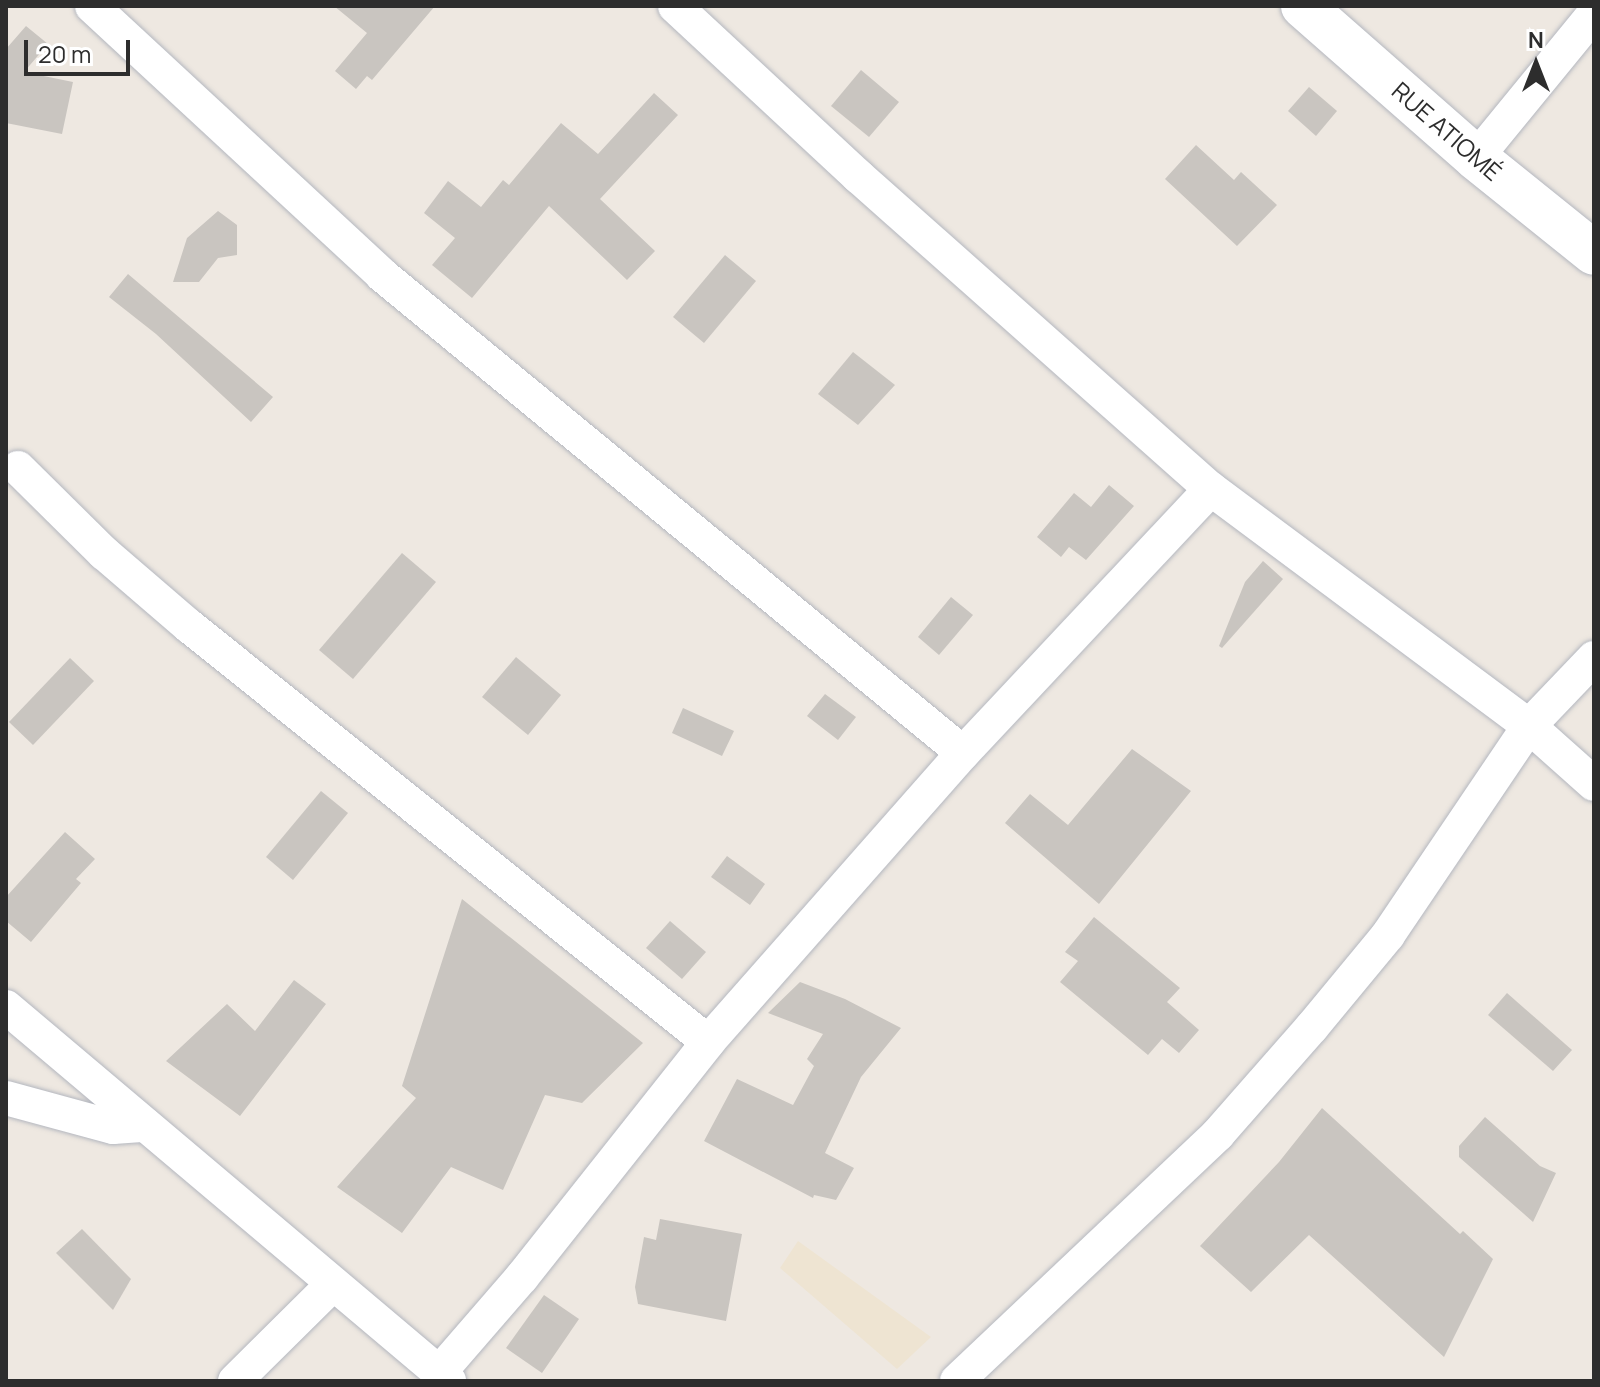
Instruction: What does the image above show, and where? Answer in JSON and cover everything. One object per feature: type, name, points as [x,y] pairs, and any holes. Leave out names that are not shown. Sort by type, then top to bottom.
[{"type":"street","points":[[92,6],[382,275],[963,753]]},
{"type":"street","points":[[675,6],[858,176],[1211,489],[1529,726],[1594,784]]},
{"type":"street","name":"RUE ATIOMÉ","points":[[1303,6],[1476,158],[1594,253]]},
{"type":"street","points":[[1476,158],[1594,14]]},
{"type":"street","points":[[18,468],[104,553],[189,626],[708,1042]]},
{"type":"street","points":[[6,1007],[444,1378],[708,1042],[963,753],[1211,489]]},
{"type":"street","points":[[957,1381],[1218,1134],[1312,1027],[1396,924],[1529,726],[1594,658]]},
{"type":"street","points":[[6,1098],[113,1127],[145,1125]]},
{"type":"street","points":[[235,1381],[333,1284]]},
{"type":"shaded area","points":[[798,1241],[931,1337],[897,1369],[780,1268]]},
{"type":"building","points":[[334,6],[435,6],[372,80],[367,76],[356,89],[335,71],[367,33]]},
{"type":"building","points":[[26,26],[48,44],[24,72],[73,82],[62,134],[6,123],[6,49]]},
{"type":"building","points":[[861,70],[899,102],[869,137],[831,106]]},
{"type":"building","points":[[1309,87],[1337,111],[1316,136],[1288,111]]},
{"type":"building","points":[[654,93],[678,115],[600,199],[655,251],[627,280],[549,206],[472,298],[432,265],[455,238],[424,213],[448,181],[481,207],[503,180],[509,185],[561,123],[598,154]]},
{"type":"building","points":[[1196,145],[1234,180],[1241,172],[1277,205],[1237,246],[1165,179]]},
{"type":"building","points":[[218,211],[237,225],[237,255],[218,258],[199,282],[173,282],[187,238]]},
{"type":"building","points":[[725,255],[756,281],[704,343],[673,317]]},
{"type":"building","points":[[128,274],[273,397],[251,422],[156,334],[109,297]]},
{"type":"building","points":[[853,352],[895,385],[858,425],[818,394]]},
{"type":"building","points":[[1109,485],[1134,506],[1086,560],[1069,547],[1061,557],[1037,537],[1074,493],[1091,507]]},
{"type":"building","points":[[402,553],[436,582],[353,679],[319,650]]},
{"type":"building","points":[[1263,561],[1283,579],[1222,648],[1219,646],[1245,582]]},
{"type":"building","points":[[951,597],[973,615],[939,655],[918,637]]},
{"type":"building","points":[[516,657],[561,695],[528,735],[482,697]]},
{"type":"building","points":[[70,658],[94,681],[33,745],[9,722]]},
{"type":"building","points":[[825,694],[856,717],[838,740],[807,716]]},
{"type":"building","points":[[683,708],[734,731],[722,756],[672,733]]},
{"type":"building","points":[[1132,749],[1191,791],[1099,904],[1005,823],[1030,794],[1068,825]]},
{"type":"building","points":[[321,791],[348,813],[293,880],[266,857]]},
{"type":"building","points":[[65,832],[95,859],[76,879],[81,883],[31,942],[6,921],[6,897]]},
{"type":"building","points":[[727,856],[765,884],[750,905],[711,877]]},
{"type":"building","points":[[462,899],[643,1043],[582,1103],[545,1095],[503,1190],[451,1167],[402,1233],[337,1187],[416,1098],[402,1086]]},
{"type":"building","points":[[1094,917],[1180,988],[1167,1002],[1199,1030],[1179,1053],[1162,1039],[1148,1055],[1060,982],[1078,961],[1065,952]]},
{"type":"building","points":[[670,921],[706,952],[682,979],[646,948]]},
{"type":"building","points":[[294,980],[326,1004],[240,1116],[166,1061],[227,1004],[255,1031]]},
{"type":"building","points":[[800,982],[845,999],[901,1028],[861,1077],[825,1153],[854,1168],[836,1200],[814,1195],[813,1198],[704,1141],[737,1079],[793,1105],[814,1066],[807,1059],[823,1034],[768,1013]]},
{"type":"building","points":[[1507,993],[1572,1050],[1553,1071],[1488,1015]]},
{"type":"building","points":[[1322,1108],[1460,1234],[1463,1231],[1493,1259],[1444,1357],[1309,1235],[1251,1292],[1200,1246],[1279,1162]]},
{"type":"building","points":[[1485,1117],[1540,1166],[1556,1173],[1533,1222],[1459,1157],[1459,1146]]},
{"type":"building","points":[[660,1219],[742,1234],[726,1321],[638,1304],[635,1287],[644,1237],[656,1240]]},
{"type":"building","points":[[82,1229],[131,1279],[113,1310],[56,1253]]},
{"type":"building","points":[[544,1295],[579,1319],[542,1373],[506,1348]]}]
